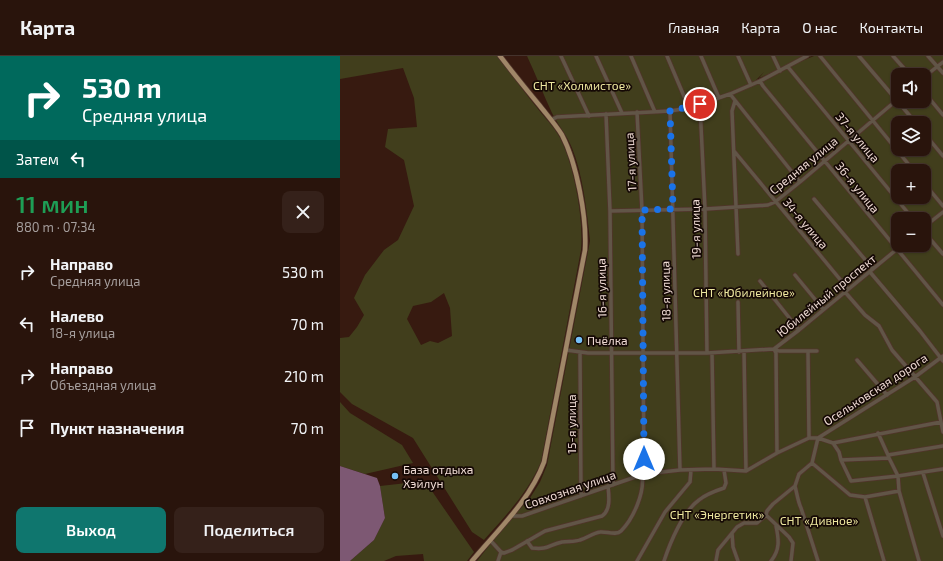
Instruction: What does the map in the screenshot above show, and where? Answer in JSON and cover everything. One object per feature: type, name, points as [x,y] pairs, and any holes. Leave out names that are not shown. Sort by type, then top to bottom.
[{"type":"main road","points":[[472,561],[527,496],[536,481],[544,462],[585,250],[585,227],[569,150],[561,134],[551,120],[500,56]]},
{"type":"street","points":[[561,56],[588,116]]},
{"type":"street","points":[[596,56],[622,113]]},
{"type":"street","points":[[631,56],[655,112]]},
{"type":"street","points":[[667,56],[689,108]]},
{"type":"street","points":[[701,56],[719,98]]},
{"type":"street","points":[[738,56],[751,85]]},
{"type":"street","points":[[773,56],[780,71]]},
{"type":"street","points":[[551,120],[556,117],[670,111],[689,108],[751,85],[807,56]]},
{"type":"street","points":[[820,56],[908,164]]},
{"type":"street","points":[[859,56],[891,92]]},
{"type":"street","points":[[893,56],[904,68]]},
{"type":"street","points":[[928,56],[943,73]]},
{"type":"street","points":[[931,71],[943,62]]},
{"type":"street","name":"37-я улица","points":[[788,67],[907,212]]},
{"type":"street","name":"36-я улица","points":[[760,81],[824,162],[891,243]]},
{"type":"street","points":[[730,94],[800,182]]},
{"type":"street","points":[[931,100],[943,115]]},
{"type":"street","points":[[735,101],[732,111],[738,254]]},
{"type":"street","name":"19-я улица","points":[[700,104],[705,209],[707,353]]},
{"type":"street","name":"Средняя улица","points":[[610,211],[736,208],[761,207],[768,205],[775,202],[800,182],[891,104]]},
{"type":"street","points":[[904,108],[910,116]]},
{"type":"street","name":"18-я улица","points":[[670,111],[680,470]]},
{"type":"street","name":"17-я улица","points":[[527,542],[532,548],[542,549],[551,547],[560,542],[571,540],[578,541],[599,532],[616,534],[620,532],[631,517],[638,504],[642,488],[643,475],[644,353],[642,210],[638,112]]},
{"type":"street","name":"16-я улица","points":[[606,114],[610,211],[613,485]]},
{"type":"street","points":[[931,141],[943,156]]},
{"type":"street","name":"34-я улица","points":[[734,152],[847,290],[865,315],[879,326],[892,350],[937,402],[943,432]]},
{"type":"street","points":[[931,191],[943,206]]},
{"type":"street","points":[[814,199],[942,358]]},
{"type":"street","points":[[931,221],[943,212]]},
{"type":"street","points":[[931,240],[943,254]]},
{"type":"street","name":"Юбилейный проспект","points":[[566,350],[612,353],[707,353],[774,349],[895,252]]},
{"type":"street","name":"36-я улица","points":[[899,252],[943,305]]},
{"type":"street","points":[[795,275],[823,309]]},
{"type":"street","points":[[760,281],[799,330]]},
{"type":"street","points":[[738,302],[738,352]]},
{"type":"street","points":[[774,349],[779,352],[817,351]]},
{"type":"street","points":[[774,349],[776,353],[777,454]]},
{"type":"street","points":[[744,351],[746,471],[809,438],[818,438],[833,443],[878,433],[941,422]]},
{"type":"street","name":"15-я улица","points":[[580,352],[582,496]]},
{"type":"street","points":[[712,352],[714,469]]},
{"type":"street","points":[[808,352],[809,438]]},
{"type":"street","name":"Осельковская дорога","points":[[818,438],[915,377],[942,358]]},
{"type":"street","points":[[858,360],[887,395]]},
{"type":"street","points":[[878,433],[898,476],[899,491],[919,561]]},
{"type":"street","points":[[716,561],[718,550],[737,527],[744,523],[757,523],[766,515],[767,511],[773,504],[795,486],[799,474],[812,463],[818,438]]},
{"type":"street","points":[[833,443],[839,452],[841,460],[852,481],[923,473],[943,469]]},
{"type":"street","points":[[841,460],[888,457],[943,446]]},
{"type":"street","points":[[812,463],[850,495],[865,497],[899,491]]},
{"type":"street","name":"Совхозная улица","points":[[511,515],[522,516],[643,475],[680,470],[714,469],[746,471]]},
{"type":"street","points":[[637,561],[665,512],[690,482],[691,470]]},
{"type":"street","points":[[664,561],[678,529],[690,508],[704,496],[724,488],[726,484],[724,470]]},
{"type":"street","points":[[923,473],[943,536]]},
{"type":"street","points":[[490,540],[501,552],[508,552],[545,531],[571,525],[605,514],[609,502],[608,486]]},
{"type":"street","points":[[795,486],[799,498],[798,503],[801,508],[818,561]]},
{"type":"street","points":[[865,497],[884,561]]},
{"type":"street","points":[[766,515],[789,537],[793,543],[791,561]]},
{"type":"street","points":[[771,561],[779,548],[776,525]]},
{"type":"street","points":[[732,533],[733,547],[738,561]]},
{"type":"street","points":[[498,561],[501,552]]},
{"type":"green space","points":[[340,56],[497,56],[557,133],[569,161],[577,192],[581,223],[581,250],[541,462],[523,494],[484,540],[472,532],[413,438],[352,404],[340,392],[340,338],[349,337],[364,315],[354,298],[365,275],[384,250],[398,240],[414,206],[404,160],[385,147],[388,129],[417,127],[414,98],[403,68],[340,79]],"holes":[[[444,293],[450,308],[452,336],[438,343],[430,341],[421,345],[407,319],[413,306],[431,302]]]},
{"type":"green space","name":"СНТ «Юбилейное»","points":[[527,56],[812,56],[759,78],[764,72],[756,80],[814,56],[943,56],[943,561],[920,561],[899,491],[898,492],[919,561],[477,561],[506,524],[530,498],[540,482],[547,465],[590,241],[584,194],[576,159],[568,139],[552,113]]},
{"type":"green space","points":[[340,402],[350,413],[402,445],[413,463],[365,474],[340,466]]},
{"type":"green space","points":[[425,481],[474,552],[467,561],[424,561],[423,554],[396,556],[384,561],[350,561],[374,540],[385,518],[380,486]]},
{"type":"shaded area","points":[[340,466],[377,478],[380,486],[385,518],[374,540],[350,561],[340,561]]},
{"type":"place","name":"Пчёлка","points":[[579,340]]},
{"type":"place","name":"База отдыха Хэйлун","points":[[395,476]]},
{"type":"route","points":[[644,459],[642,210],[673,209],[670,111],[689,108],[700,104]]},
{"type":"park label","name":"СНТ «Холмистое»","points":[[582,85]]},
{"type":"park label","name":"СНТ «Энергетик»","points":[[717,514]]},
{"type":"park label","name":"СНТ «Дивное»","points":[[819,520]]}]
